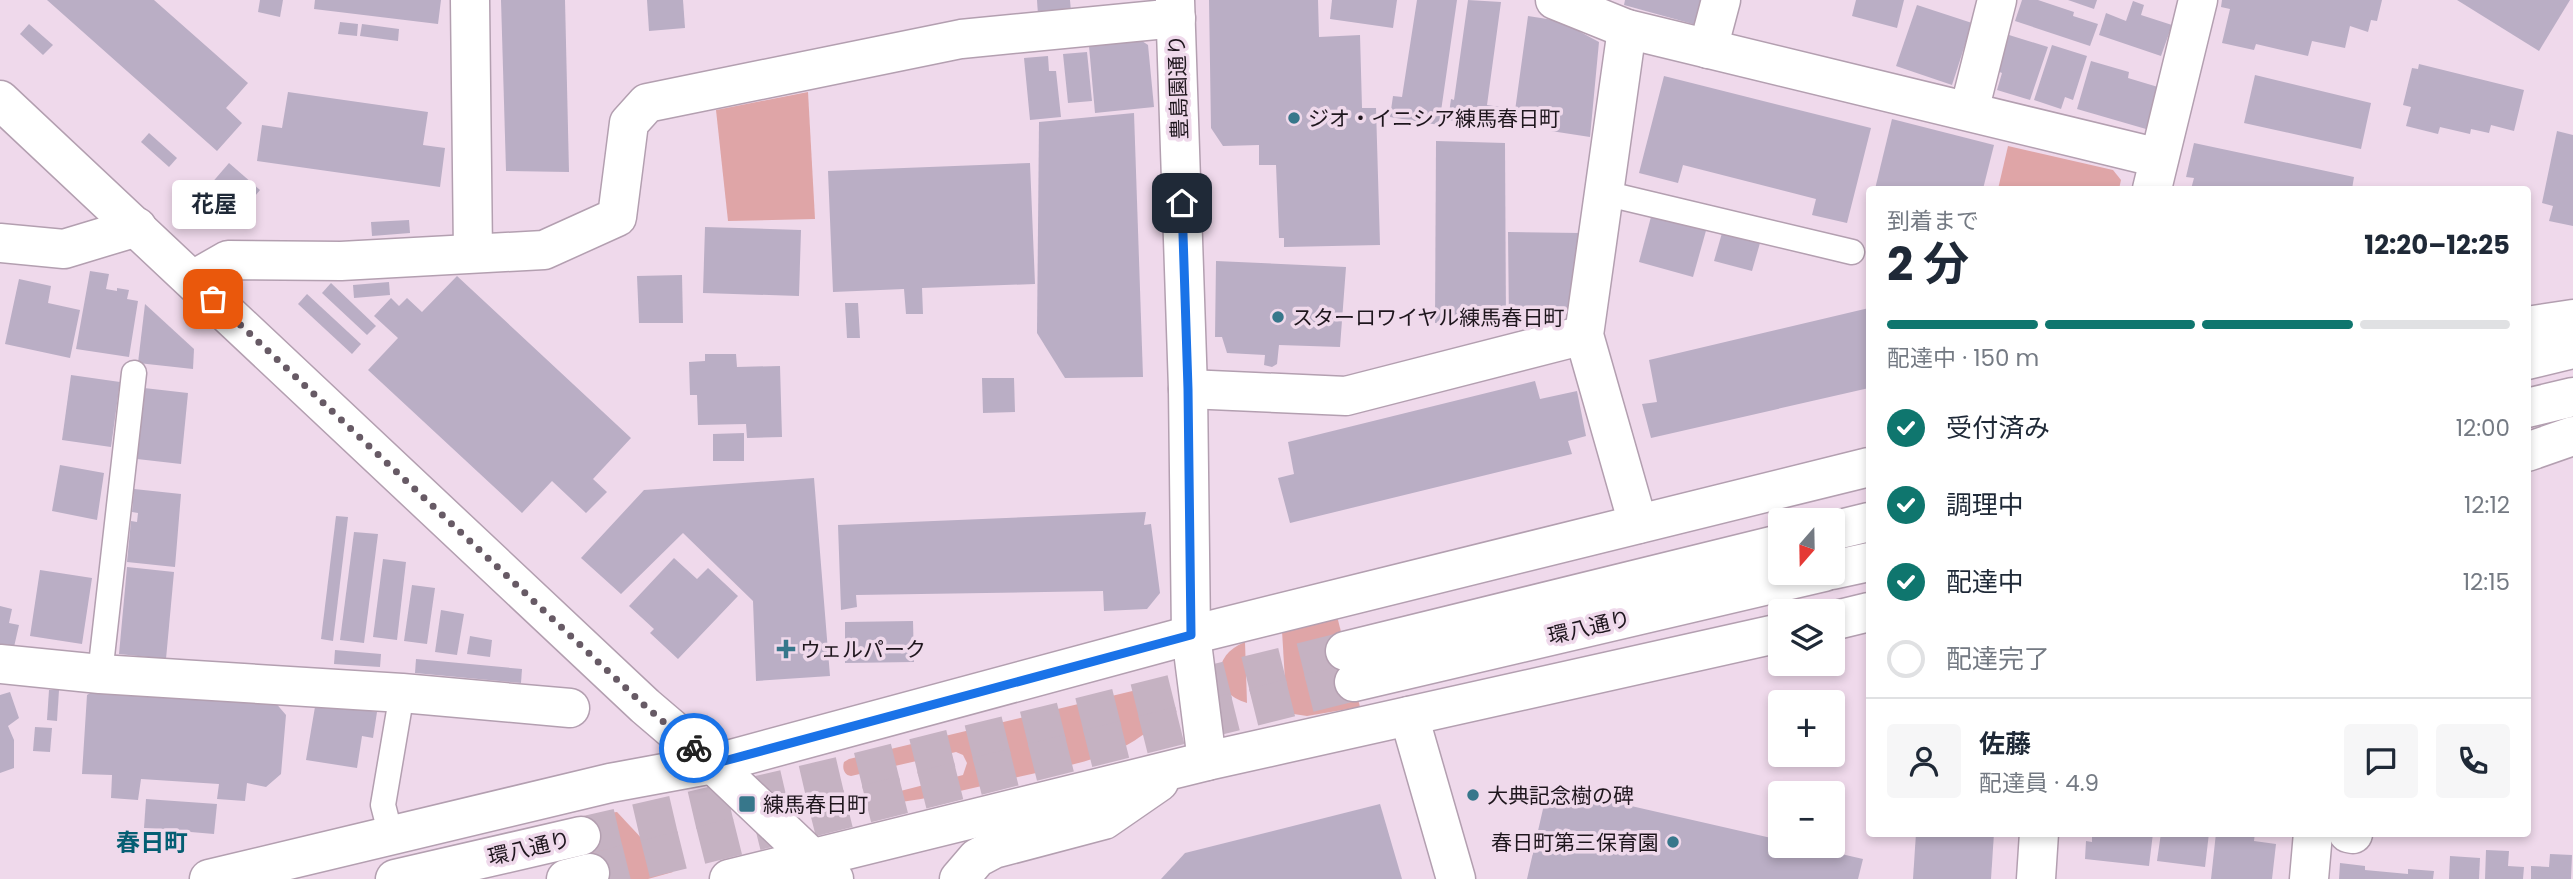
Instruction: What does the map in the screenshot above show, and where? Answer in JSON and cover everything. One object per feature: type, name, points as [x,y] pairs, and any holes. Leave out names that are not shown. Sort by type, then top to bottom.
[{"type":"main road","points":[[470,0],[473,253]]},
{"type":"main road","points":[[1555,0],[1627,29],[1969,111],[2156,173],[2198,0]]},
{"type":"main road","points":[[1708,49],[1721,0]]},
{"type":"main road","points":[[1969,111],[1997,0]]},
{"type":"main road","points":[[193,281],[228,260],[341,261],[544,250],[617,217],[629,123],[647,103],[961,38],[1176,9]]},
{"type":"main road","name":"豊島園通り","points":[[1176,9],[1188,389],[1192,765]]},
{"type":"main road","points":[[1627,29],[1584,335],[1638,524]]},
{"type":"main road","points":[[0,100],[645,706],[713,764],[824,869]]},
{"type":"main road","points":[[0,243],[64,249],[137,226]]},
{"type":"main road","points":[[2531,325],[2573,320]]},
{"type":"main road","points":[[1188,389],[1346,396],[1584,335]]},
{"type":"main road","points":[[2531,359],[2573,349]]},
{"type":"main road","points":[[2531,407],[2573,397]]},
{"type":"main road","points":[[2531,451],[2573,436]]},
{"type":"main road","points":[[209,879],[610,783],[713,764],[1191,635],[1866,468]]},
{"type":"main road","points":[[1845,528],[1866,523]]},
{"type":"main road","name":"環八通り","points":[[1768,547],[1350,666],[1768,583]]},
{"type":"main road","points":[[1845,567],[1866,563]]},
{"type":"main road","points":[[1845,618],[1866,613]]},
{"type":"main road","points":[[729,879],[824,869],[1192,765],[1768,636]]},
{"type":"main road","points":[[0,664],[100,674],[402,693],[570,708]]},
{"type":"main road","points":[[1409,716],[1456,879]]},
{"type":"main road","points":[[959,879],[977,858],[994,849],[1104,820],[1192,765]]},
{"type":"main road","name":"環八通り","points":[[395,879],[581,836]]},
{"type":"main road","points":[[2036,879],[2039,837]]},
{"type":"main road","points":[[2309,879],[2314,837]]},
{"type":"lane","points":[[1604,193],[1852,252]]},
{"type":"lane","points":[[100,674],[134,373]]},
{"type":"lane","points":[[391,836],[383,805],[402,693]]},
{"type":"shaded area","points":[[808,92],[815,219],[728,221],[716,110]]},
{"type":"shaded area","points":[[2008,146],[2113,170],[2121,180],[2120,186],[1999,186]]},
{"type":"shaded area","points":[[1337,616],[1360,707],[1307,716],[1287,713],[1282,631]]},
{"type":"shaded area","points":[[1245,642],[1247,703],[1227,691],[1220,674],[1221,664],[1226,656]]},
{"type":"shaded area","points":[[1149,687],[1162,690],[1168,700],[1168,707],[1156,723],[1127,745],[1077,763],[952,793],[886,804],[877,803],[873,798],[963,775],[967,763],[963,755],[956,752],[851,776],[843,769],[844,762],[849,759]]},
{"type":"shaded area","points":[[617,812],[673,872],[648,879],[591,879],[576,817]]},
{"type":"building","points":[[47,0],[154,0],[248,83],[226,108],[242,123],[217,151]]},
{"type":"building","points":[[260,0],[283,0],[280,17],[258,12]]},
{"type":"building","points":[[315,0],[441,0],[438,24],[314,9]]},
{"type":"building","points":[[501,0],[565,0],[569,172],[506,171]]},
{"type":"building","points":[[647,0],[683,0],[685,28],[649,31]]},
{"type":"building","points":[[1037,0],[1070,0],[1071,12],[1038,15]]},
{"type":"building","name":"ジオ・イニシア練馬春日町","points":[[1209,0],[1318,0],[1319,37],[1360,35],[1362,108],[1376,108],[1380,245],[1284,247],[1284,238],[1279,238],[1276,165],[1259,165],[1259,145],[1223,146],[1211,128]]},
{"type":"building","points":[[1332,0],[1397,0],[1393,28],[1330,19]]},
{"type":"building","points":[[1417,0],[1457,0],[1439,125],[1390,117],[1393,96],[1402,97]]},
{"type":"building","points":[[1468,0],[1501,2],[1487,105],[1500,107],[1498,127],[1448,120],[1451,99],[1454,100]]},
{"type":"building","points":[[1625,0],[1707,0],[1700,26],[1624,5]]},
{"type":"building","points":[[1856,0],[1904,0],[1897,28],[1852,16]]},
{"type":"building","points":[[2022,0],[2038,0],[2074,12],[2073,16],[2098,24],[2090,46],[2015,21]]},
{"type":"building","points":[[2068,0],[2097,0],[2094,9]]},
{"type":"building","points":[[2222,0],[2382,0],[2377,21],[2371,20],[2368,32],[2350,26],[2345,48],[2312,41],[2308,56],[2256,44],[2254,50],[2222,43],[2230,9],[2221,7]]},
{"type":"building","points":[[2457,0],[2570,0],[2539,51]]},
{"type":"building","points":[[2133,1],[2144,5],[2141,15],[2172,25],[2161,56],[2099,35],[2106,13],[2126,21]]},
{"type":"building","points":[[1917,5],[1972,23],[1952,85],[1896,66]]},
{"type":"building","points":[[1528,16],[1560,21],[1599,42],[1590,137],[1551,131],[1553,123],[1514,118]]},
{"type":"building","points":[[340,22],[358,24],[357,36],[338,34]]},
{"type":"building","points":[[29,24],[53,45],[43,55],[20,34]]},
{"type":"building","points":[[362,24],[399,29],[398,41],[360,36]]},
{"type":"building","points":[[2009,35],[2048,47],[2030,100],[1997,90],[2002,73],[1997,71]]},
{"type":"building","points":[[1142,41],[1148,45],[1154,107],[1095,113],[1089,46]]},
{"type":"building","points":[[2052,45],[2087,56],[2073,100],[2065,97],[2061,109],[2034,100]]},
{"type":"building","points":[[1087,52],[1092,101],[1068,103],[1063,54]]},
{"type":"building","points":[[1048,56],[1049,71],[1056,71],[1061,117],[1030,120],[1024,58]]},
{"type":"building","points":[[2091,61],[2129,72],[2128,78],[2158,87],[2146,129],[2077,109]]},
{"type":"building","points":[[2419,64],[2524,90],[2514,131],[2491,125],[2489,133],[2471,129],[2470,134],[2440,127],[2438,134],[2406,126],[2411,107],[2403,105],[2412,68],[2418,69]]},
{"type":"building","points":[[2255,75],[2371,103],[2361,149],[2244,123]]},
{"type":"building","points":[[1664,76],[1871,128],[1847,223],[1812,215],[1816,199],[1683,165],[1678,183],[1639,173]]},
{"type":"building","points":[[288,92],[428,112],[423,145],[445,148],[440,187],[257,161],[262,125],[282,128]]},
{"type":"building","points":[[1134,113],[1143,377],[1065,378],[1037,333],[1039,122]]},
{"type":"building","points":[[1892,119],[1994,145],[1984,186],[1876,186]]},
{"type":"building","points":[[2557,131],[2573,135],[2573,226],[2549,221],[2553,206],[2542,203]]},
{"type":"building","points":[[149,133],[177,158],[169,167],[141,142]]},
{"type":"building","points":[[1436,141],[1505,143],[1506,325],[1435,323]]},
{"type":"building","points":[[2194,143],[2354,177],[2352,186],[2192,186],[2194,178],[2186,177]]},
{"type":"building","points":[[229,163],[260,190],[242,212],[210,185]]},
{"type":"building","points":[[1030,163],[1035,284],[922,288],[923,314],[906,314],[904,289],[833,292],[828,171]]},
{"type":"building","points":[[1652,213],[1707,227],[1693,277],[1639,262]]},
{"type":"building","points":[[409,220],[410,233],[372,236],[371,222]]},
{"type":"building","points":[[705,227],[801,230],[799,296],[703,293]]},
{"type":"building","points":[[1508,232],[1580,233],[1568,314],[1548,314],[1547,324],[1509,323]]},
{"type":"building","points":[[1722,233],[1760,243],[1752,271],[1714,261]]},
{"type":"building","name":"スターロワイヤル練馬春日町","points":[[1216,261],[1346,267],[1340,347],[1279,345],[1277,364],[1272,367],[1264,365],[1265,355],[1227,353],[1222,337],[1215,337]]},
{"type":"building","points":[[90,271],[109,274],[106,289],[129,290],[127,299],[138,301],[129,357],[76,349]]},
{"type":"building","points":[[682,275],[683,323],[639,323],[637,276]]},
{"type":"building","points":[[457,276],[631,438],[593,479],[607,492],[586,513],[552,481],[522,513],[368,370],[398,338],[374,316],[391,298],[399,306],[407,298],[422,312]]},
{"type":"building","points":[[19,279],[51,286],[48,303],[80,310],[70,358],[5,344]]},
{"type":"building","points":[[389,282],[390,295],[354,298],[353,285]]},
{"type":"building","points":[[331,283],[376,326],[367,335],[322,293]]},
{"type":"building","points":[[307,294],[361,344],[352,354],[298,304]]},
{"type":"building","points":[[845,303],[858,303],[860,338],[847,338]]},
{"type":"building","points":[[145,304],[194,349],[193,369],[138,363]]},
{"type":"building","points":[[1866,309],[1866,389],[1651,438],[1642,404],[1657,402],[1649,360]]},
{"type":"building","points":[[705,354],[736,354],[737,367],[780,366],[782,437],[747,438],[746,424],[698,425],[697,395],[690,395],[689,362],[705,361]]},
{"type":"building","points":[[71,375],[120,382],[111,447],[62,440]]},
{"type":"building","points":[[982,378],[1014,378],[1015,412],[983,413]]},
{"type":"building","points":[[1535,381],[1540,399],[1577,391],[1586,436],[1568,441],[1572,454],[1290,523],[1278,478],[1294,474],[1288,442]]},
{"type":"building","points":[[144,388],[188,393],[181,464],[137,459]]},
{"type":"building","points":[[744,433],[744,461],[713,461],[713,434]]},
{"type":"building","points":[[60,465],[104,473],[97,520],[52,511]]},
{"type":"building","points":[[814,478],[830,676],[756,681],[753,601],[683,533],[621,594],[581,558],[644,490]]},
{"type":"building","points":[[134,489],[181,494],[175,567],[127,562],[131,521],[137,522],[138,513],[132,512]]},
{"type":"building","points":[[1146,512],[1144,525],[1151,524],[1160,593],[1147,609],[1104,611],[1103,591],[856,595],[857,607],[841,610],[838,525]]},
{"type":"building","points":[[336,516],[348,517],[333,641],[321,639]]},
{"type":"building","points":[[354,532],[378,534],[364,643],[340,640]]},
{"type":"building","points":[[674,558],[697,579],[708,568],[738,596],[678,659],[650,633],[654,629],[629,606]]},
{"type":"building","points":[[383,559],[406,562],[397,640],[373,637]]},
{"type":"building","points":[[127,567],[174,572],[166,659],[119,654]]},
{"type":"building","points":[[40,570],[92,578],[82,644],[30,636]]},
{"type":"building","points":[[412,585],[435,588],[427,644],[404,641]]},
{"type":"building","points":[[0,606],[12,609],[9,623],[19,625],[14,647],[0,644]]},
{"type":"building","points":[[441,610],[464,614],[457,655],[435,652]]},
{"type":"building","points":[[913,621],[914,662],[845,663],[845,622]]},
{"type":"building","points":[[470,636],[492,640],[490,657],[467,654]]},
{"type":"building","points":[[335,650],[381,654],[380,667],[334,664]]},
{"type":"building","points":[[416,659],[522,669],[521,683],[415,673]]},
{"type":"building","points":[[97,689],[274,701],[286,715],[281,774],[266,787],[247,783],[245,801],[217,799],[219,784],[141,779],[138,800],[111,798],[112,775],[82,774],[87,695]]},
{"type":"building","points":[[49,690],[59,690],[57,721],[47,720]]},
{"type":"building","points":[[10,692],[19,718],[8,726],[14,740],[14,768],[0,773],[0,695]]},
{"type":"building","points":[[316,701],[377,712],[373,738],[362,736],[357,768],[306,760]]},
{"type":"building","points":[[35,727],[52,728],[50,752],[33,751]]},
{"type":"building","points":[[1548,787],[1768,837],[1768,858],[1845,858],[1845,855],[1863,859],[1858,879],[1527,879]]},
{"type":"building","points":[[146,799],[217,804],[214,834],[144,828]]},
{"type":"building","points":[[1380,804],[1402,879],[1161,879],[1185,853]]},
{"type":"building","points":[[1916,837],[1994,837],[1991,879],[1913,879]]},
{"type":"building","points":[[2092,837],[2153,837],[2149,866],[2085,859],[2086,841],[2092,842]]},
{"type":"building","points":[[2160,837],[2209,837],[2205,867],[2157,861]]},
{"type":"building","points":[[2216,837],[2254,837],[2254,841],[2276,844],[2272,879],[2211,879]]},
{"type":"building","points":[[2486,850],[2509,851],[2508,866],[2524,867],[2523,879],[2485,879]]},
{"type":"building","points":[[2550,854],[2572,855],[2571,879],[2531,879],[2531,866],[2549,867]]},
{"type":"building","points":[[2450,856],[2480,858],[2479,879],[2449,879]]},
{"type":"building","points":[[2340,863],[2365,866],[2365,870],[2408,874],[2408,869],[2434,871],[2433,879],[2339,879]]},
{"type":"tunnel","points":[[581,836],[848,774],[1345,651]]},
{"type":"tunnel","points":[[590,873],[1354,682]]},
{"type":"way so far","points":[[213,299],[645,706],[694,748]]},
{"type":"place","name":"ジオ・イニシア練馬春日町","points":[[1294,118]]},
{"type":"place","name":"花屋","points":[[213,299]]},
{"type":"place","name":"スターロワイヤル練馬春日町","points":[[1278,317]]},
{"type":"place","name":"ウェルパーク","points":[[786,649]]},
{"type":"place","name":"大典記念樹の碑","points":[[1473,795]]},
{"type":"place","name":"練馬春日町","points":[[747,804]]},
{"type":"place","name":"春日町第三保育園","points":[[1673,842]]},
{"type":"district","name":"春日町","points":[[152,842]]},
{"type":"route","points":[[694,748],[713,764],[1191,635],[1188,389],[1182,203]]}]
